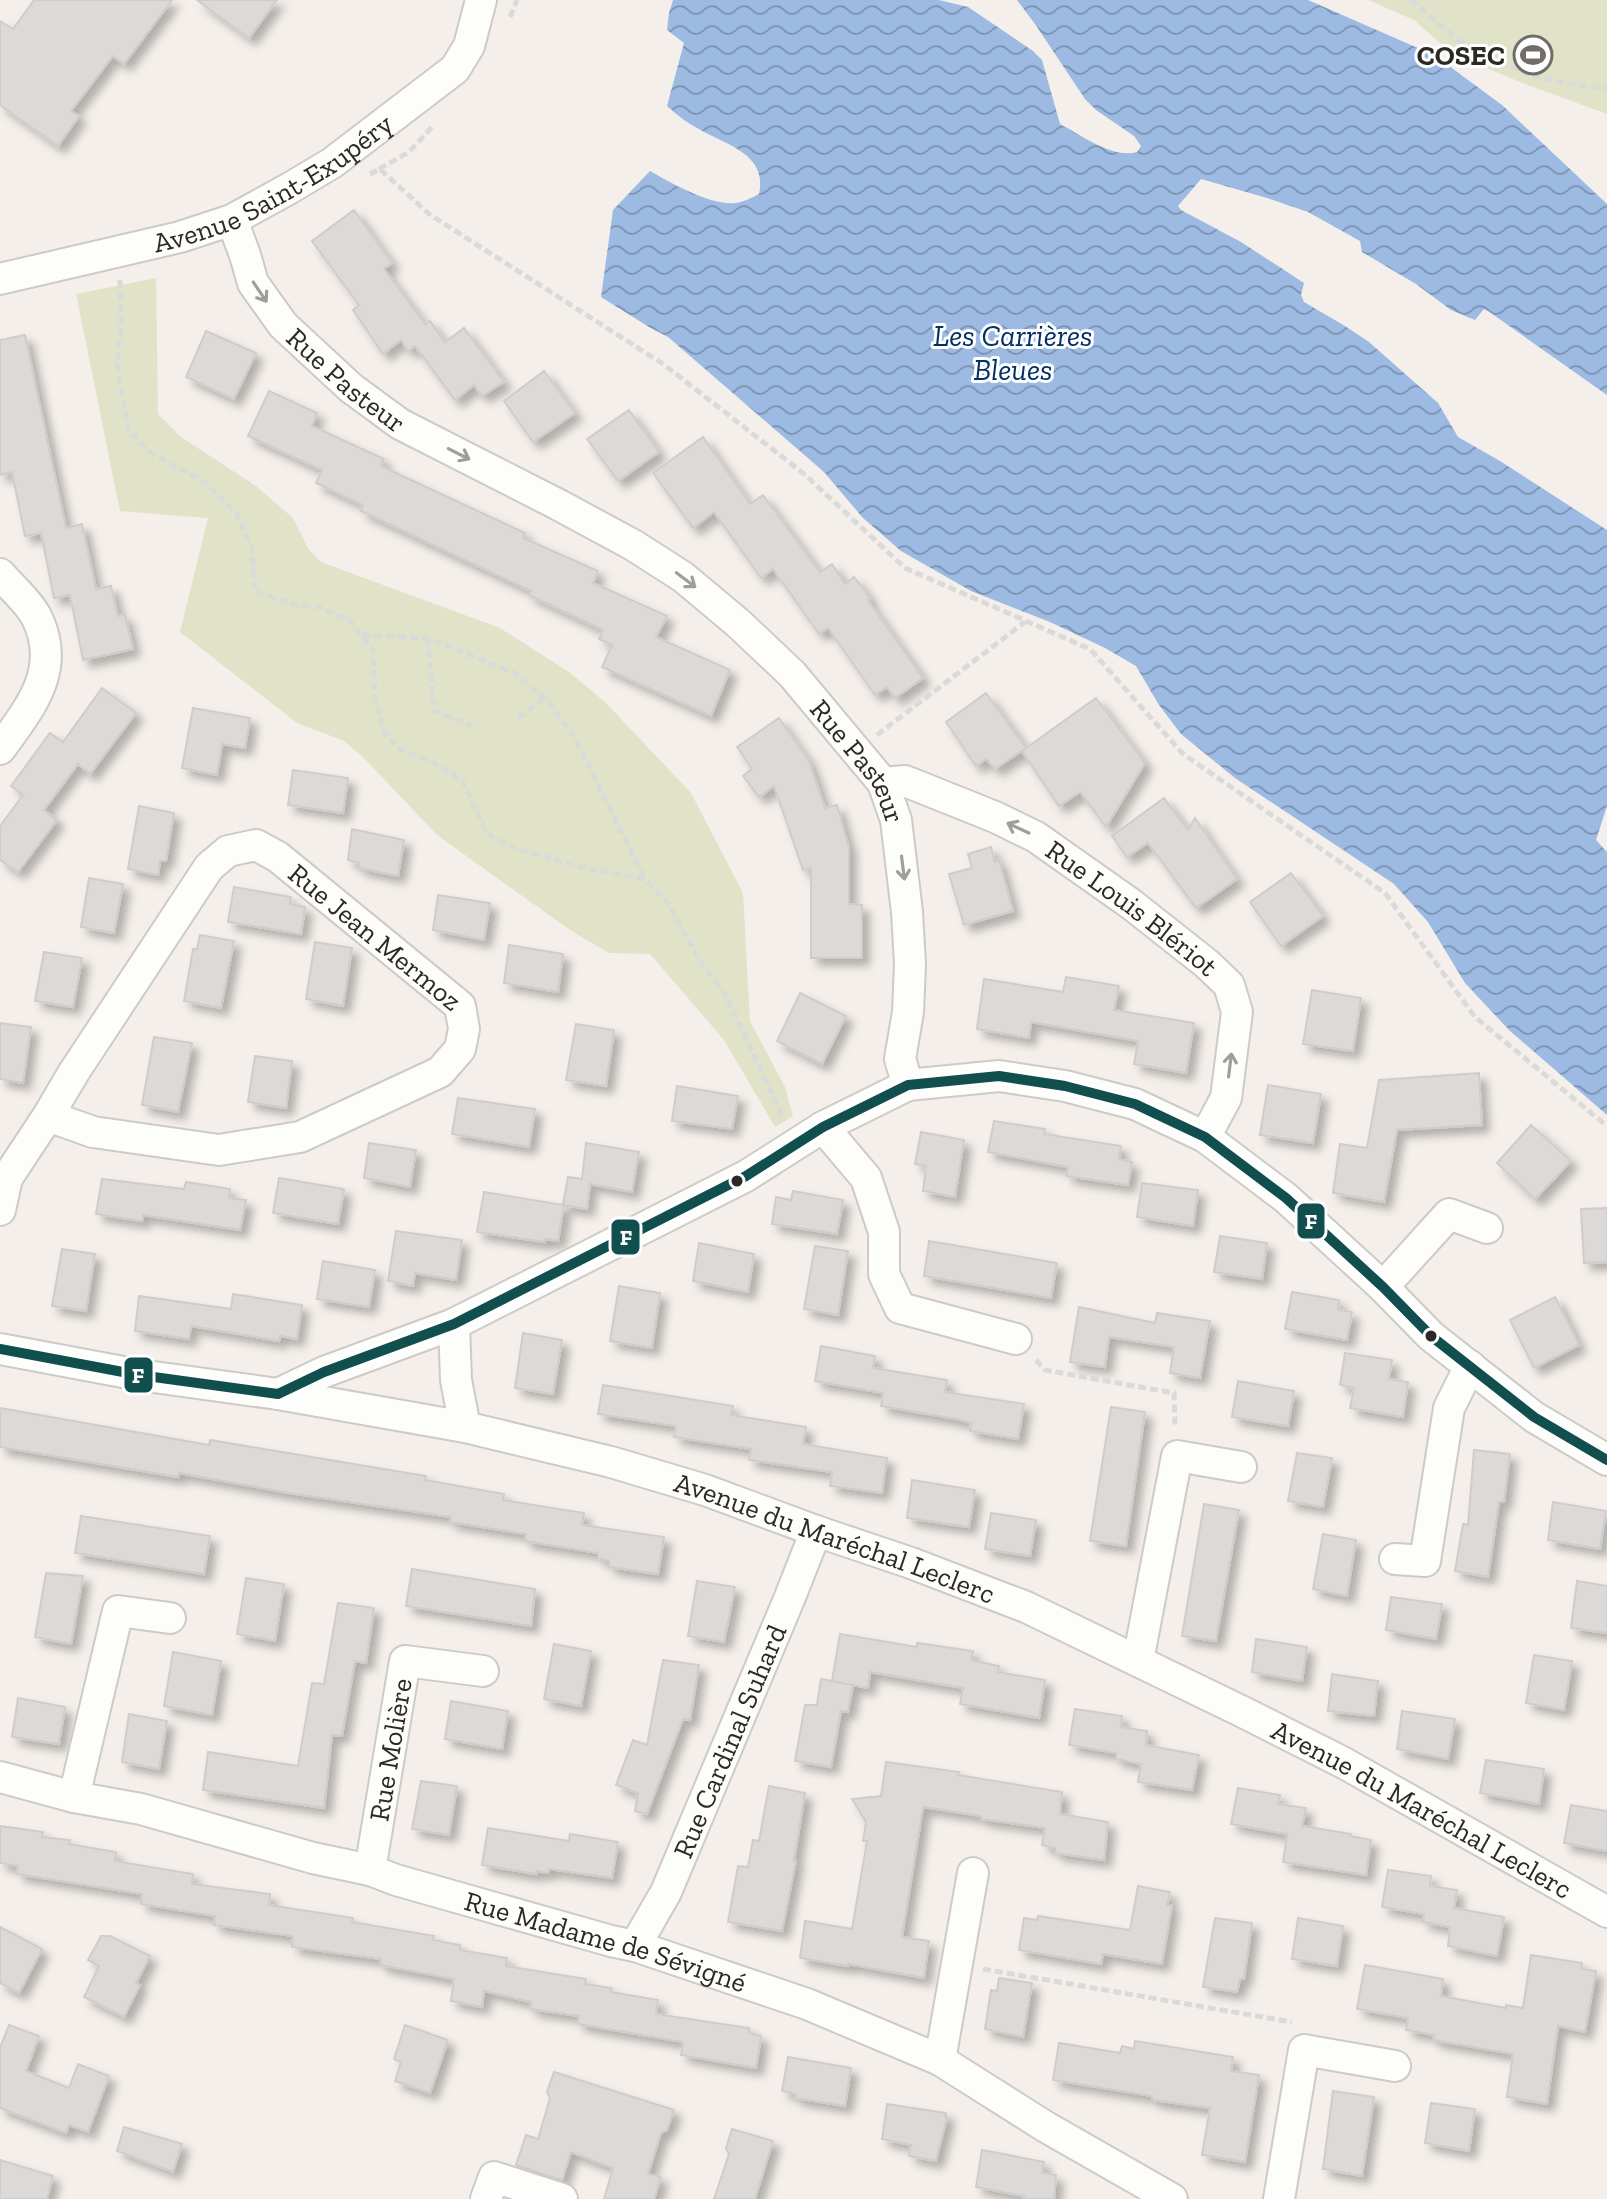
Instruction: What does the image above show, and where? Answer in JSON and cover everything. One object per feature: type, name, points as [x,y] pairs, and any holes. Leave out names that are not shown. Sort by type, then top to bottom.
[{"type":"street","name":"Avenue Saint-Exupéry","points":[[0,279],[148,245],[232,220],[332,163],[455,69],[469,46],[481,0]]},
{"type":"street","name":"Rue Pasteur","points":[[232,220],[253,283],[283,325],[351,388],[400,424],[584,518],[683,577],[792,674],[883,783],[896,820],[907,912],[910,964],[908,1012],[900,1059],[908,1085]]},
{"type":"street","points":[[0,574],[36,615],[46,646],[42,683],[32,706],[0,749]]},
{"type":"street","name":"Rue Louis Blériot","points":[[883,783],[905,781],[1036,837],[1131,904],[1229,985],[1237,1012],[1226,1098],[1205,1137]]},
{"type":"street","name":"Rue Jean Mermoz","points":[[0,1210],[7,1178],[74,1072],[209,867],[228,851],[256,845],[278,857],[460,1006],[464,1029],[460,1049],[440,1072],[300,1137],[219,1150],[93,1132],[48,1116]]},
{"type":"street","points":[[278,1394],[324,1372],[454,1324],[746,1176],[823,1127],[908,1085],[999,1076],[1065,1086],[1135,1104],[1205,1137],[1286,1198],[1383,1287],[1431,1336],[1534,1417],[1607,1460]]},
{"type":"street","points":[[823,1127],[866,1178],[884,1232],[884,1274],[900,1308],[1016,1339]]},
{"type":"street","points":[[1383,1287],[1449,1214],[1487,1228]]},
{"type":"street","points":[[454,1324],[456,1380],[465,1427]]},
{"type":"street","name":"Avenue du Maréchal Leclerc","points":[[0,1349],[139,1375],[278,1394],[465,1427],[611,1462],[705,1490],[1026,1607],[1344,1763],[1607,1912]]},
{"type":"street","points":[[1395,1559],[1425,1561],[1449,1408],[1470,1366]]},
{"type":"street","points":[[1138,1661],[1177,1456],[1241,1467]]},
{"type":"street","name":"Rue Cardinal Suhard","points":[[635,1946],[666,1892],[816,1531]]},
{"type":"street","points":[[74,1797],[118,1611],[170,1618]]},
{"type":"street","name":"Rue Molière","points":[[370,1870],[405,1661],[483,1671]]},
{"type":"street","name":"Rue Madame de Sévigné","points":[[0,1777],[74,1797],[141,1809],[313,1858],[370,1870],[549,1924],[635,1946],[807,2004],[940,2060],[1046,2127],[1172,2199]]},
{"type":"street","points":[[940,2060],[973,1873]]},
{"type":"street","points":[[1279,2199],[1304,2050],[1395,2066]]},
{"type":"street","points":[[486,2199],[494,2177],[562,2199]]},
{"type":"path","points":[[1411,0],[1460,40],[1488,57],[1550,80],[1607,89]]},
{"type":"path","points":[[366,177],[380,169],[429,214],[663,364],[803,473],[905,568],[1090,649],[1183,754],[1385,893],[1475,1017],[1607,1126]]},
{"type":"path","points":[[148,245],[120,280],[121,323],[117,366],[129,431],[148,451],[206,483],[237,514],[252,549],[255,591],[292,604],[321,608],[349,620],[373,650],[375,698],[384,733],[401,750],[431,761],[462,780],[487,834],[515,848],[584,868],[645,879]]},
{"type":"path","points":[[856,751],[1026,621]]},
{"type":"path","points":[[361,635],[428,638],[514,673],[545,698],[574,736],[645,879],[667,902],[703,966],[726,995],[784,1120],[823,1127]]},
{"type":"path","points":[[428,638],[434,711],[473,726]]},
{"type":"path","points":[[518,718],[545,698]]},
{"type":"path","points":[[1016,1339],[1045,1370],[1174,1393],[1177,1456]]},
{"type":"path","points":[[958,1965],[1295,2022],[1304,2050]]},
{"type":"green space","name":"COSEC","points":[[1368,0],[1607,0],[1607,114],[1469,61],[1448,50],[1414,20]]},
{"type":"green space","points":[[156,278],[158,414],[181,437],[256,486],[293,518],[309,550],[321,562],[500,628],[569,672],[605,702],[691,793],[743,893],[750,1021],[785,1087],[793,1116],[775,1127],[724,1040],[650,954],[609,953],[570,930],[437,835],[344,741],[297,723],[180,632],[208,518],[120,511],[76,294]]},
{"type":"water","name":"Les Carrières Bleues","points":[[673,0],[939,0],[968,7],[1042,60],[1060,124],[1097,145],[1128,153],[1137,152],[1141,146],[1134,136],[1085,99],[1017,0],[1308,0],[1434,55],[1502,105],[1607,204],[1607,395],[1488,311],[1484,309],[1475,320],[1451,310],[1416,284],[1362,252],[1360,241],[1308,212],[1201,179],[1178,206],[1304,283],[1301,295],[1304,302],[1369,342],[1438,403],[1458,437],[1607,530],[1607,806],[1596,840],[1607,852],[1607,1115],[1510,1031],[1465,983],[1428,922],[1394,884],[1235,778],[1181,734],[1136,666],[1050,622],[971,591],[901,551],[863,518],[824,472],[668,337],[601,297],[613,210],[650,171],[691,193],[715,201],[738,202],[759,194],[760,180],[751,160],[732,146],[690,124],[667,106],[684,43],[667,30]]},
{"type":"building","points":[[34,0],[172,0],[124,64],[113,56],[71,111],[79,116],[58,146],[0,105],[0,21],[13,29]]},
{"type":"building","points":[[197,0],[277,0],[249,38]]},
{"type":"building","points":[[354,210],[392,263],[384,269],[425,324],[430,321],[445,342],[464,328],[504,382],[482,396],[474,385],[455,400],[415,346],[408,351],[401,340],[383,354],[353,310],[359,305],[312,241]]},
{"type":"building","points":[[206,331],[256,353],[234,399],[186,377]]},
{"type":"building","points":[[25,335],[66,528],[82,524],[96,589],[111,586],[118,616],[125,615],[133,649],[83,660],[70,595],[54,598],[41,533],[25,536],[12,472],[0,475],[0,340]]},
{"type":"building","points":[[544,371],[575,413],[533,442],[504,401]]},
{"type":"building","points":[[269,391],[317,413],[312,426],[384,459],[381,466],[525,533],[523,538],[598,571],[593,583],[667,616],[656,637],[730,670],[711,716],[602,667],[612,645],[599,639],[603,630],[529,595],[531,591],[361,511],[363,505],[316,483],[322,470],[248,436]]},
{"type":"building","points":[[629,410],[659,452],[618,481],[587,439]]},
{"type":"building","points":[[703,437],[750,504],[763,495],[820,572],[832,564],[845,584],[854,577],[923,678],[895,698],[887,687],[875,695],[828,628],[819,634],[773,569],[761,578],[714,512],[693,528],[653,473]]},
{"type":"building","points":[[102,688],[136,713],[90,774],[78,764],[44,810],[57,820],[18,872],[0,860],[0,826],[23,795],[11,786],[50,733],[63,742]]},
{"type":"building","points":[[986,693],[1026,748],[995,769],[986,759],[976,766],[946,722]]},
{"type":"building","points":[[1096,698],[1145,763],[1106,827],[1080,792],[1059,806],[1022,751]]},
{"type":"building","points":[[193,708],[250,718],[245,748],[222,744],[217,775],[182,768]]},
{"type":"building","points":[[779,718],[809,761],[825,808],[837,805],[849,848],[849,904],[862,905],[862,958],[811,958],[811,868],[803,870],[774,786],[759,797],[743,776],[752,769],[737,747]]},
{"type":"building","points":[[293,770],[348,778],[343,813],[288,805]]},
{"type":"building","points":[[1164,798],[1188,830],[1195,818],[1237,879],[1196,908],[1148,843],[1127,857],[1112,836]]},
{"type":"building","points":[[139,806],[174,813],[166,861],[160,861],[158,875],[128,869]]},
{"type":"building","points":[[352,829],[404,840],[398,876],[359,868],[359,863],[348,860]]},
{"type":"building","points":[[991,847],[995,862],[999,860],[1013,911],[964,925],[949,874],[972,868],[968,854]]},
{"type":"building","points":[[1291,873],[1323,916],[1281,946],[1250,902]]},
{"type":"building","points":[[89,878],[123,884],[114,933],[81,927]]},
{"type":"building","points":[[234,887],[291,897],[290,904],[305,907],[301,934],[228,922]]},
{"type":"building","points":[[438,895],[490,903],[484,940],[433,930]]},
{"type":"building","points":[[200,935],[234,941],[221,1008],[184,1001],[193,949],[197,949]]},
{"type":"building","points":[[315,942],[352,948],[343,1006],[306,999]]},
{"type":"building","points":[[509,945],[563,954],[558,992],[504,983]]},
{"type":"building","points":[[44,952],[82,958],[73,1007],[35,1001]]},
{"type":"building","points":[[1066,977],[1119,986],[1114,1010],[1194,1023],[1186,1073],[1134,1064],[1138,1041],[1031,1022],[1029,1038],[977,1029],[984,979],[1063,992]]},
{"type":"building","points":[[1312,990],[1361,998],[1353,1051],[1303,1044]]},
{"type":"building","points":[[800,993],[846,1016],[822,1064],[777,1041]]},
{"type":"building","points":[[0,1023],[31,1027],[23,1083],[0,1079]]},
{"type":"building","points":[[576,1024],[614,1030],[606,1086],[566,1080]]},
{"type":"building","points":[[154,1037],[192,1043],[178,1112],[142,1105]]},
{"type":"building","points":[[255,1056],[292,1061],[286,1108],[248,1102]]},
{"type":"building","points":[[1479,1073],[1482,1125],[1397,1130],[1384,1202],[1333,1193],[1340,1144],[1367,1148],[1379,1080]]},
{"type":"building","points":[[1268,1085],[1321,1094],[1313,1143],[1260,1135]]},
{"type":"building","points":[[677,1086],[738,1096],[732,1129],[672,1121]]},
{"type":"building","points":[[458,1098],[535,1109],[529,1147],[452,1134]]},
{"type":"building","points":[[994,1121],[1045,1129],[1044,1134],[1121,1146],[1119,1159],[1132,1162],[1128,1185],[1066,1176],[1068,1167],[988,1152]]},
{"type":"building","points":[[1531,1125],[1571,1161],[1535,1199],[1497,1163]]},
{"type":"building","points":[[921,1132],[964,1140],[955,1197],[923,1191],[926,1166],[915,1164]]},
{"type":"building","points":[[369,1143],[416,1150],[410,1187],[364,1178]]},
{"type":"building","points":[[586,1143],[639,1152],[632,1192],[590,1184],[587,1209],[563,1205],[568,1177],[582,1179]]},
{"type":"building","points":[[279,1178],[344,1189],[338,1224],[273,1213]]},
{"type":"building","points":[[102,1179],[184,1189],[186,1182],[230,1189],[229,1198],[246,1200],[240,1230],[143,1215],[142,1221],[96,1214]]},
{"type":"building","points":[[1142,1183],[1198,1190],[1193,1226],[1137,1217]]},
{"type":"building","points":[[793,1191],[843,1200],[837,1234],[772,1224],[776,1197],[791,1200]]},
{"type":"building","points":[[484,1192],[564,1205],[558,1241],[545,1239],[545,1242],[477,1232]]},
{"type":"building","points":[[1607,1208],[1607,1262],[1584,1263],[1581,1209]]},
{"type":"building","points":[[396,1231],[462,1240],[456,1280],[415,1273],[413,1286],[388,1281]]},
{"type":"building","points":[[1220,1236],[1267,1243],[1262,1279],[1214,1272]]},
{"type":"building","points":[[929,1241],[1057,1263],[1051,1298],[924,1276]]},
{"type":"building","points":[[699,1243],[754,1254],[748,1292],[693,1281]]},
{"type":"building","points":[[815,1246],[848,1251],[838,1315],[804,1309]]},
{"type":"building","points":[[62,1249],[95,1254],[86,1311],[52,1306]]},
{"type":"building","points":[[323,1261],[375,1270],[369,1307],[317,1299]]},
{"type":"building","points":[[619,1286],[660,1293],[652,1348],[610,1341]]},
{"type":"building","points":[[1292,1292],[1339,1300],[1338,1310],[1352,1312],[1347,1340],[1285,1329]]},
{"type":"building","points":[[233,1294],[302,1305],[297,1339],[280,1336],[279,1341],[191,1326],[189,1339],[135,1331],[139,1296],[231,1309]]},
{"type":"building","points":[[1555,1297],[1579,1345],[1534,1368],[1510,1320]]},
{"type":"building","points":[[1079,1307],[1155,1323],[1157,1313],[1210,1321],[1200,1378],[1170,1373],[1174,1347],[1109,1337],[1105,1367],[1070,1362]]},
{"type":"building","points":[[523,1333],[562,1340],[553,1394],[515,1388]]},
{"type":"building","points":[[821,1346],[875,1356],[873,1368],[947,1380],[945,1392],[1024,1404],[1018,1439],[970,1431],[971,1423],[956,1419],[881,1406],[883,1393],[815,1381]]},
{"type":"building","points":[[1345,1353],[1392,1360],[1389,1379],[1408,1382],[1403,1417],[1350,1408],[1354,1388],[1340,1385]]},
{"type":"building","points":[[1238,1381],[1294,1391],[1288,1426],[1232,1417]]},
{"type":"building","points":[[603,1385],[733,1406],[731,1415],[806,1427],[803,1444],[887,1458],[882,1493],[830,1486],[832,1472],[749,1460],[751,1449],[674,1437],[676,1426],[598,1414]]},
{"type":"building","points":[[1111,1407],[1145,1412],[1126,1546],[1090,1541]]},
{"type":"building","points":[[0,1408],[209,1445],[210,1440],[426,1476],[425,1480],[504,1494],[503,1500],[584,1513],[582,1525],[664,1537],[658,1574],[609,1567],[609,1561],[598,1558],[598,1553],[525,1541],[526,1534],[450,1522],[451,1517],[0,1447]]},
{"type":"building","points":[[1474,1450],[1510,1454],[1504,1502],[1499,1502],[1488,1577],[1455,1571],[1463,1524],[1468,1525]]},
{"type":"building","points":[[1297,1453],[1332,1458],[1323,1507],[1288,1501]]},
{"type":"building","points":[[912,1480],[975,1490],[969,1527],[907,1518]]},
{"type":"building","points":[[1553,1502],[1606,1511],[1600,1549],[1548,1540]]},
{"type":"building","points":[[1204,1504],[1239,1510],[1216,1641],[1182,1636]]},
{"type":"building","points":[[991,1513],[1036,1520],[1030,1556],[985,1549]]},
{"type":"building","points":[[81,1516],[210,1536],[204,1574],[75,1553]]},
{"type":"building","points":[[1323,1534],[1356,1540],[1347,1596],[1313,1589]]},
{"type":"building","points":[[412,1569],[535,1589],[531,1626],[406,1606]]},
{"type":"building","points":[[46,1573],[83,1576],[71,1644],[35,1637]]},
{"type":"building","points":[[246,1578],[284,1584],[275,1641],[237,1634]]},
{"type":"building","points":[[697,1581],[735,1587],[724,1642],[688,1636]]},
{"type":"building","points":[[1577,1581],[1607,1586],[1607,1633],[1571,1628]]},
{"type":"building","points":[[1391,1597],[1442,1604],[1436,1639],[1386,1630]]},
{"type":"building","points":[[338,1603],[374,1608],[366,1663],[355,1661],[342,1736],[332,1735],[324,1808],[203,1790],[208,1752],[298,1766],[312,1683],[324,1684]]},
{"type":"building","points":[[840,1634],[917,1647],[917,1643],[973,1651],[971,1660],[999,1666],[998,1672],[1045,1680],[1039,1718],[960,1704],[963,1688],[870,1672],[868,1688],[832,1681]]},
{"type":"building","points":[[1256,1639],[1307,1647],[1302,1681],[1252,1672]]},
{"type":"building","points":[[554,1644],[591,1651],[581,1706],[544,1699]]},
{"type":"building","points":[[173,1652],[221,1661],[212,1715],[164,1706]]},
{"type":"building","points":[[1534,1655],[1572,1661],[1564,1710],[1526,1703]]},
{"type":"building","points":[[663,1660],[699,1665],[690,1720],[683,1719],[647,1814],[635,1811],[638,1793],[616,1785],[633,1740],[647,1745]]},
{"type":"building","points":[[1332,1674],[1378,1681],[1374,1716],[1328,1711]]},
{"type":"building","points":[[821,1679],[853,1685],[848,1712],[841,1711],[831,1767],[795,1761],[805,1705],[817,1705]]},
{"type":"building","points":[[18,1698],[65,1707],[59,1744],[12,1737]]},
{"type":"building","points":[[451,1701],[508,1711],[502,1749],[445,1739]]},
{"type":"building","points":[[1075,1709],[1122,1716],[1121,1727],[1147,1731],[1146,1745],[1199,1755],[1192,1790],[1138,1782],[1141,1764],[1116,1759],[1116,1753],[1069,1745]]},
{"type":"building","points":[[1402,1711],[1455,1719],[1448,1759],[1397,1749]]},
{"type":"building","points":[[129,1714],[167,1721],[159,1769],[122,1762]]},
{"type":"building","points":[[1486,1760],[1544,1769],[1539,1804],[1480,1793]]},
{"type":"building","points":[[886,1762],[959,1772],[958,1775],[1062,1792],[1060,1814],[1108,1822],[1104,1860],[1055,1853],[1055,1848],[1042,1845],[1045,1828],[923,1807],[902,1937],[929,1941],[924,1978],[800,1958],[805,1921],[852,1929],[867,1841],[863,1841],[866,1822],[852,1799],[881,1796]]},
{"type":"building","points":[[421,1781],[457,1786],[449,1835],[412,1829]]},
{"type":"building","points":[[769,1786],[805,1793],[782,1931],[728,1922],[738,1866],[748,1867],[753,1840],[759,1841]]},
{"type":"building","points":[[1238,1788],[1280,1795],[1278,1804],[1306,1808],[1302,1826],[1371,1840],[1366,1875],[1283,1862],[1287,1834],[1231,1824]]},
{"type":"building","points":[[1571,1805],[1607,1811],[1607,1851],[1564,1843]]},
{"type":"building","points":[[0,1826],[43,1832],[42,1837],[70,1840],[69,1844],[116,1852],[115,1861],[193,1874],[192,1884],[270,1894],[269,1905],[353,1918],[352,1922],[434,1936],[433,1940],[460,1945],[460,1950],[507,1958],[506,1966],[586,1979],[585,1984],[612,1988],[611,1992],[658,2000],[656,2014],[749,2028],[749,2033],[761,2036],[756,2068],[681,2055],[683,2042],[578,2024],[579,2016],[530,2009],[531,2002],[484,1991],[482,2007],[451,2001],[454,1979],[380,1965],[381,1959],[292,1947],[293,1936],[214,1925],[215,1916],[141,1904],[142,1894],[17,1874],[18,1866],[0,1863]]},
{"type":"building","points":[[488,1828],[569,1841],[570,1834],[618,1842],[612,1878],[549,1869],[548,1873],[537,1871],[536,1874],[482,1865]]},
{"type":"building","points":[[1388,1870],[1431,1876],[1430,1886],[1457,1890],[1454,1908],[1504,1917],[1497,1956],[1448,1946],[1450,1927],[1423,1922],[1424,1914],[1382,1907]]},
{"type":"building","points":[[1138,1886],[1170,1892],[1167,1905],[1172,1905],[1162,1964],[1103,1954],[1101,1964],[1019,1950],[1024,1918],[1037,1920],[1038,1916],[1130,1930]]},
{"type":"building","points":[[1215,1918],[1252,1923],[1244,1979],[1240,1979],[1237,1992],[1203,1987]]},
{"type":"building","points":[[1298,1918],[1343,1926],[1337,1966],[1292,1959]]},
{"type":"building","points":[[0,1927],[42,1949],[19,1993],[0,1983]]},
{"type":"building","points":[[101,1936],[110,1936],[150,1956],[124,2017],[84,1997],[99,1966],[88,1960]]},
{"type":"building","points":[[1531,1955],[1582,1963],[1581,1969],[1596,1971],[1585,2032],[1558,2026],[1547,2104],[1507,2097],[1513,2054],[1433,2040],[1434,2035],[1406,2030],[1408,2018],[1357,2009],[1365,1965],[1443,1979],[1441,1996],[1506,2008],[1506,2005],[1523,2008]]},
{"type":"building","points":[[999,1978],[1032,1983],[1023,2037],[985,2029],[991,1990],[997,1991]]},
{"type":"building","points":[[9,2025],[39,2036],[26,2071],[69,2088],[78,2064],[109,2076],[88,2132],[69,2125],[66,2133],[0,2108],[0,2048]]},
{"type":"building","points":[[405,2025],[448,2040],[430,2093],[395,2081],[401,2062],[394,2059]]},
{"type":"building","points":[[1135,2041],[1233,2057],[1231,2071],[1259,2075],[1245,2162],[1202,2155],[1210,2108],[1053,2080],[1059,2043],[1120,2053],[1122,2046],[1134,2049]]},
{"type":"building","points":[[788,2057],[851,2068],[845,2106],[795,2098],[796,2094],[782,2091]]},
{"type":"building","points":[[554,2072],[674,2110],[667,2130],[661,2133],[648,2174],[661,2177],[654,2199],[604,2199],[613,2168],[571,2152],[562,2180],[516,2165],[526,2135],[538,2139]]},
{"type":"building","points":[[1333,2091],[1374,2097],[1362,2176],[1323,2169]]},
{"type":"building","points":[[1431,2103],[1475,2109],[1469,2151],[1425,2143]]},
{"type":"building","points":[[887,2104],[946,2113],[936,2161],[909,2156],[911,2145],[882,2139]]},
{"type":"building","points":[[124,2127],[182,2144],[173,2172],[117,2151]]},
{"type":"building","points":[[732,2129],[773,2141],[755,2199],[714,2199],[729,2154],[726,2148]]},
{"type":"building","points":[[982,2150],[1044,2162],[1042,2173],[1056,2175],[1054,2199],[1023,2199],[1024,2196],[976,2187]]},
{"type":"building","points":[[0,2160],[53,2176],[47,2199],[0,2199]]},
{"type":"transit line","name":"F","points":[[278,1394],[324,1372],[454,1324],[746,1176],[823,1127],[908,1085],[999,1076],[1065,1086],[1135,1104],[1205,1137],[1286,1198],[1383,1287],[1431,1336],[1534,1417],[1607,1460]]},
{"type":"transit line","name":"F","points":[[0,1349],[139,1375],[278,1394]]},
{"type":"place","name":"COSEC","points":[[1533,55]]}]
